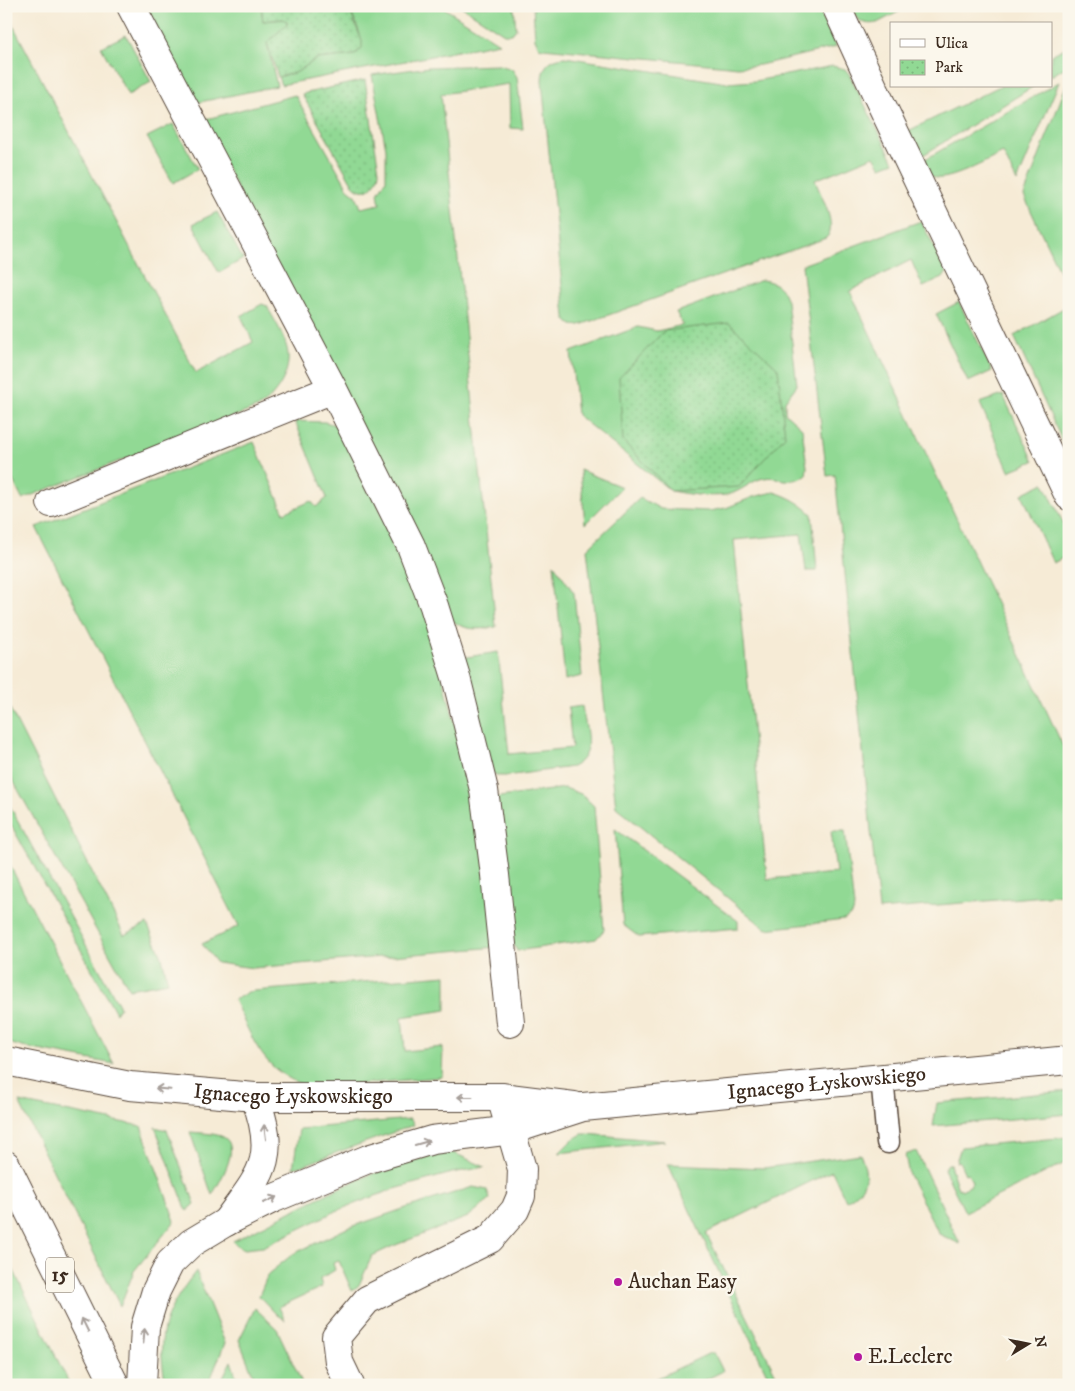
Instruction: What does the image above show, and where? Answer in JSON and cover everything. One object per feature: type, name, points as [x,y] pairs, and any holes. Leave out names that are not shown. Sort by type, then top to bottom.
[{"type":"street","points":[[131,6],[333,389],[411,546],[434,606],[456,677],[484,790],[495,875],[510,1024]]},
{"type":"street","points":[[836,6],[1069,496]]},
{"type":"street","points":[[51,503],[333,389]]},
{"type":"street","name":"Ignacego Łyskowskiego","points":[[142,1385],[145,1328],[156,1291],[170,1262],[191,1242],[226,1222],[272,1199],[368,1159],[432,1140],[512,1130],[583,1107],[1069,1060]]},
{"type":"street","name":"Ignacego Łyskowskiego","points":[[6,1061],[130,1086],[255,1097],[501,1097],[583,1107]]},
{"type":"street","points":[[226,1222],[259,1175],[264,1161],[267,1146],[266,1130],[255,1097]]},
{"type":"street","points":[[350,1385],[339,1362],[336,1337],[367,1300],[493,1245],[514,1210],[521,1196],[522,1170],[501,1097]]},
{"type":"street","name":"15","points":[[6,1166],[115,1385]]},
{"type":"lane","points":[[882,1077],[888,1142]]},
{"type":"green space","points":[[145,6],[261,6],[263,21],[286,19],[287,24],[267,43],[277,86],[195,103]]},
{"type":"green space","points":[[261,6],[348,6],[362,41],[362,48],[354,55],[316,59],[297,72],[278,77],[267,43],[287,24],[287,21],[282,19],[263,21]]},
{"type":"green space","points":[[348,6],[441,6],[499,43],[281,85],[278,77],[297,72],[316,59],[354,55],[359,51],[361,39]]},
{"type":"green space","points":[[461,6],[514,6],[516,29],[512,34],[504,34]]},
{"type":"green space","points":[[533,6],[817,6],[836,47],[760,65],[738,67],[543,48],[539,47],[535,39]]},
{"type":"green space","points":[[850,6],[910,6],[872,24],[860,21]]},
{"type":"green space","points":[[6,12],[196,373],[253,342],[241,316],[262,304],[267,306],[277,325],[288,354],[286,371],[279,387],[261,406],[22,499],[6,466]]},
{"type":"green space","points":[[126,35],[151,82],[128,95],[101,47]]},
{"type":"green space","points":[[1069,46],[1069,65],[1052,75],[1052,54]]},
{"type":"green space","points":[[565,57],[727,83],[755,81],[833,66],[845,69],[894,162],[881,167],[874,156],[815,180],[830,218],[829,233],[826,238],[583,324],[572,325],[565,317],[542,81],[545,67],[555,59]]},
{"type":"green space","points":[[499,65],[512,69],[517,77],[523,129],[510,128],[509,84],[441,94],[496,627],[476,629],[459,625],[448,617],[203,120],[295,95],[349,190],[356,195],[361,208],[380,204],[378,193],[386,180],[386,149],[372,75],[429,67]]},
{"type":"green space","points":[[1069,78],[1069,292],[1024,196]]},
{"type":"green space","points":[[365,80],[379,171],[373,185],[366,190],[362,190],[353,185],[302,94]]},
{"type":"green space","points":[[1059,82],[1017,182],[1003,153],[968,170],[948,177],[933,177],[928,172],[922,161],[1049,88],[1052,88]]},
{"type":"green space","points":[[996,88],[1031,88],[920,157],[906,132]]},
{"type":"green space","points":[[173,124],[198,169],[173,183],[147,137]]},
{"type":"green space","points":[[217,212],[243,259],[219,273],[193,224]]},
{"type":"green space","points":[[921,221],[947,272],[943,278],[923,287],[911,260],[850,291],[1069,759],[1069,894],[879,910],[835,475],[827,476],[802,265]]},
{"type":"green space","points":[[762,280],[778,286],[787,301],[797,385],[785,401],[785,413],[802,428],[807,467],[806,476],[793,480],[764,478],[733,493],[720,496],[694,495],[671,491],[577,415],[571,352],[638,327],[657,331],[683,325],[676,312]]},
{"type":"green space","points":[[959,302],[992,371],[968,382],[936,314]]},
{"type":"green space","points":[[1069,305],[1069,456],[1014,336]]},
{"type":"green space","points":[[729,323],[778,368],[785,436],[739,487],[671,491],[623,441],[619,378],[664,331]]},
{"type":"green space","points":[[1003,395],[1034,461],[1009,471],[980,403]]},
{"type":"green space","points":[[295,421],[325,422],[339,426],[348,437],[426,612],[482,828],[497,947],[253,968],[217,963],[202,944],[239,926],[36,527],[254,442],[284,513],[311,501],[316,507],[327,498]]},
{"type":"green space","points":[[580,470],[622,487],[585,524]]},
{"type":"green space","points":[[1044,483],[1069,535],[1069,555],[1053,563],[1022,494]]},
{"type":"green space","points":[[774,492],[794,501],[812,514],[817,571],[806,571],[801,534],[734,540],[767,879],[836,873],[831,831],[845,831],[854,907],[853,913],[844,920],[766,929],[616,807],[587,549],[640,498],[661,509],[709,511],[726,508],[753,497]]},
{"type":"green space","points":[[554,564],[574,593],[582,676],[565,680]]},
{"type":"green space","points":[[498,652],[509,754],[572,748],[568,708],[582,706],[588,740],[585,756],[580,762],[572,767],[506,776],[492,773],[461,658]]},
{"type":"green space","points":[[6,701],[124,935],[147,924],[161,954],[168,982],[129,989],[6,768]]},
{"type":"green space","points":[[565,788],[581,794],[594,806],[604,930],[596,939],[517,951],[510,937],[493,798]]},
{"type":"green space","points":[[6,799],[120,1007],[116,1013],[6,816]]},
{"type":"green space","points":[[615,829],[738,921],[738,928],[639,937],[623,925]]},
{"type":"green space","points":[[6,858],[114,1064],[22,1047],[6,1042]]},
{"type":"green space","points":[[446,975],[446,1010],[402,1017],[405,1051],[443,1047],[442,1077],[310,1088],[280,1073],[270,1064],[254,1042],[234,1000],[248,992],[254,991]]},
{"type":"green space","points":[[1069,1091],[1069,1114],[933,1126],[937,1103]]},
{"type":"green space","points":[[19,1102],[141,1126],[175,1221],[134,1271],[120,1306]]},
{"type":"green space","points":[[410,1119],[414,1125],[293,1168],[299,1129]]},
{"type":"green space","points":[[155,1127],[167,1130],[195,1204],[187,1211]]},
{"type":"green space","points":[[190,1132],[221,1136],[228,1140],[230,1155],[228,1164],[212,1195]]},
{"type":"green space","points":[[582,1134],[665,1141],[559,1153],[572,1140]]},
{"type":"green space","points":[[1069,1137],[1069,1161],[965,1212],[944,1169],[948,1164],[951,1164],[958,1189],[960,1188],[961,1190],[970,1186],[972,1182],[968,1173],[965,1174],[959,1161],[956,1162],[961,1147]]},
{"type":"green space","points":[[916,1151],[960,1244],[939,1234],[909,1175],[905,1155]]},
{"type":"green space","points":[[444,1153],[454,1153],[485,1167],[452,1173],[391,1190],[336,1211],[263,1247],[245,1249],[239,1247],[233,1241],[350,1183],[386,1169]]},
{"type":"green space","points":[[860,1154],[865,1169],[865,1181],[858,1192],[846,1201],[832,1171],[706,1233],[781,1385],[772,1385],[668,1164],[764,1168]]},
{"type":"green space","points":[[473,1187],[487,1190],[490,1199],[468,1217],[372,1256],[359,1285],[352,1291],[339,1261],[333,1263],[335,1270],[320,1279],[322,1287],[279,1307],[285,1320],[277,1315],[259,1296],[268,1274],[293,1254],[345,1229]]},
{"type":"green space","points":[[6,1255],[70,1385],[6,1385]]},
{"type":"green space","points":[[196,1271],[225,1343],[208,1385],[166,1385],[162,1351],[162,1336],[165,1323],[185,1285]]},
{"type":"green space","points":[[255,1308],[277,1329],[303,1385],[257,1385],[239,1340]]},
{"type":"green space","points":[[710,1353],[714,1353],[723,1371],[695,1385],[643,1385]]},
{"type":"green space","points":[[231,1361],[239,1385],[219,1385]]},
{"type":"place","name":"Auchan Easy","points":[[618,1282]]},
{"type":"place","name":"E.Leclerc","points":[[858,1357]]}]
